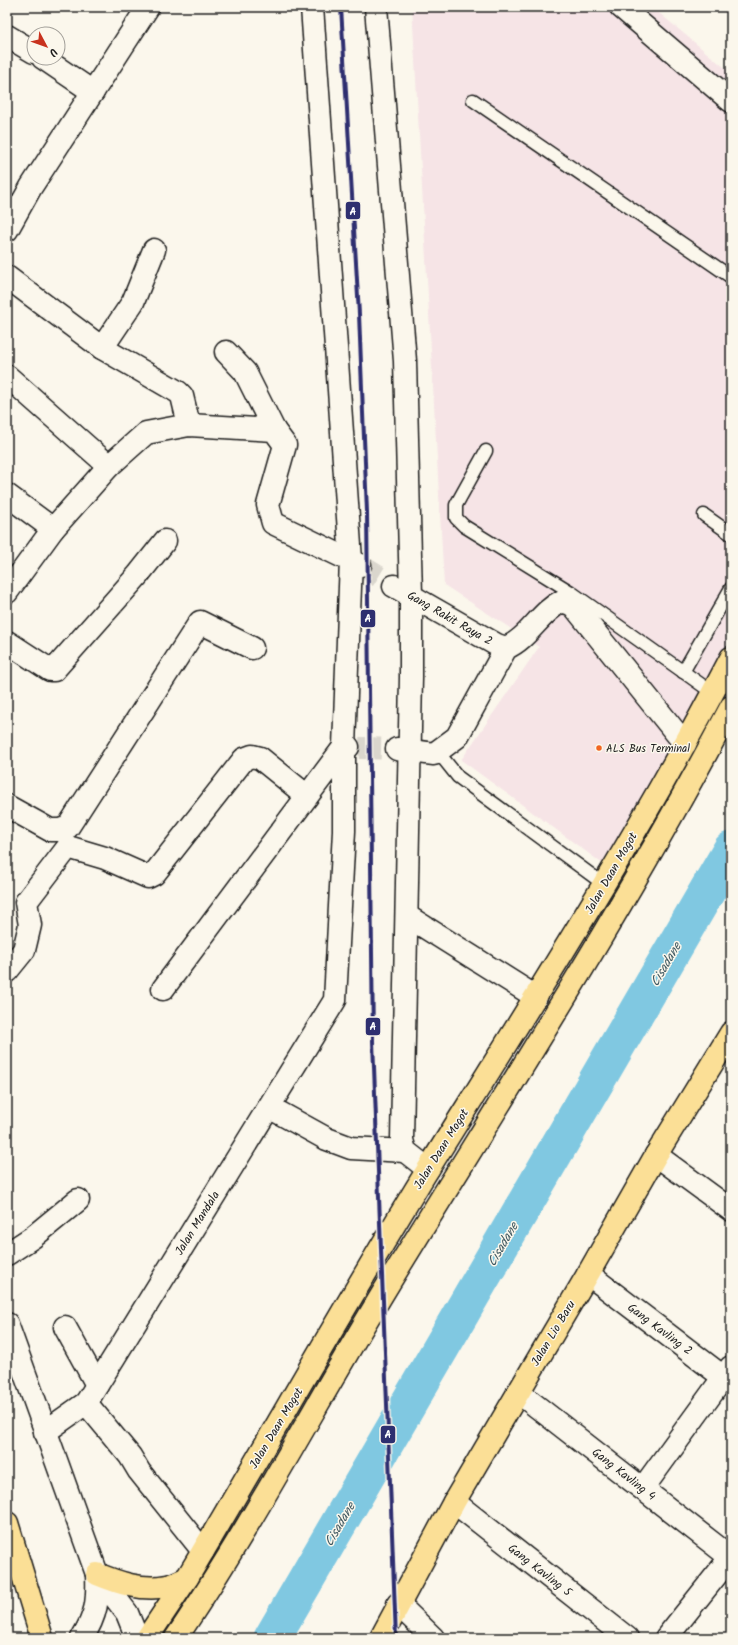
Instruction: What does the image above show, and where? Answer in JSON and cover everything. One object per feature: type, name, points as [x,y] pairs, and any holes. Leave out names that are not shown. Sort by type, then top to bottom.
[{"type":"main road","name":"Jalan Daan Mogot","points":[[147,1638],[187,1578],[428,1169],[536,998],[605,885],[685,744],[731,658]]},
{"type":"main road","name":"Jalan Daan Mogot","points":[[176,1638],[239,1538],[387,1286],[620,907],[731,707]]},
{"type":"main road","name":"Jalan Lio Baru","points":[[381,1638],[454,1502],[656,1155],[730,1037]]},
{"type":"main road","points":[[10,1532],[42,1638]]},
{"type":"main road","points":[[97,1574],[125,1585],[145,1586],[167,1586],[187,1578]]},
{"type":"street","points":[[7,230],[31,187],[148,7]]},
{"type":"street","points":[[163,989],[307,796],[352,748],[356,563],[312,7]]},
{"type":"street","points":[[376,7],[405,361],[403,749],[407,916],[402,1140],[405,1151]]},
{"type":"street","points":[[621,7],[731,101]]},
{"type":"street","points":[[7,36],[26,47]]},
{"type":"street","points":[[55,66],[93,92]]},
{"type":"street","points":[[102,348],[133,302],[154,250]]},
{"type":"street","points":[[7,277],[102,348],[178,392],[182,396],[189,425]]},
{"type":"street","points":[[226,352],[245,372],[274,430],[285,446],[268,505],[273,523],[356,563]]},
{"type":"street","points":[[7,376],[109,466]]},
{"type":"street","points":[[7,592],[53,529],[109,466],[146,433],[189,425],[274,430]]},
{"type":"street","points":[[7,495],[53,529]]},
{"type":"street","points":[[7,642],[50,670],[54,670],[138,575],[165,542]]},
{"type":"street","name":"Gang Rakit Raya 2","points":[[403,590],[497,645],[506,648]]},
{"type":"street","points":[[403,749],[434,754],[457,737],[506,648],[515,644],[552,606],[562,601],[573,605],[685,744]]},
{"type":"street","points":[[7,806],[50,830],[60,830],[68,827],[200,622],[252,648]]},
{"type":"street","name":"Jalan Mandala","points":[[45,1432],[92,1394],[335,1000],[344,831],[352,748]]},
{"type":"street","points":[[7,971],[24,950],[30,925],[26,902],[68,847],[105,858],[148,877],[154,874],[244,759],[252,756],[260,758],[307,796]]},
{"type":"street","points":[[407,916],[536,998]]},
{"type":"street","points":[[269,1107],[327,1139],[351,1148],[405,1151],[428,1169]]},
{"type":"street","points":[[656,1155],[731,1210]]},
{"type":"street","points":[[7,1254],[33,1237],[78,1200]]},
{"type":"street","name":"Gang Kavling 2","points":[[588,1274],[728,1376]]},
{"type":"street","points":[[7,1324],[97,1574],[127,1613],[137,1638]]},
{"type":"street","points":[[65,1327],[92,1394],[139,1472],[203,1551]]},
{"type":"street","points":[[642,1488],[728,1376]]},
{"type":"street","name":"Gang Kavling 4","points":[[518,1392],[725,1553],[728,1558],[726,1563],[666,1638]]},
{"type":"street","name":"Gang Kavling 5","points":[[454,1502],[627,1638]]},
{"type":"street","points":[[82,1638],[92,1621],[98,1596],[97,1574]]},
{"type":"street","points":[[398,1604],[428,1635]]},
{"type":"lane","points":[[473,100],[731,277]]},
{"type":"lane","points":[[486,451],[456,505],[456,518],[464,526],[571,592],[713,693]]},
{"type":"lane","points":[[704,515],[731,534]]},
{"type":"lane","points":[[683,672],[731,588]]},
{"type":"lane","points":[[438,752],[458,777],[605,885]]},
{"type":"shaded area","points":[[412,7],[652,7],[731,73],[731,637],[692,713],[603,864],[461,760],[539,647],[444,585]]},
{"type":"waterway","name":"Cisadane","points":[[272,1638],[731,850]]},
{"type":"tunnel","points":[[360,565],[394,586]]},
{"type":"tunnel","points":[[359,748],[397,749]]},
{"type":"transit line","name":"A","points":[[341,7],[359,314],[367,512],[373,1041],[396,1638]]},
{"type":"place","name":"ALS Bus Terminal","points":[[599,748]]}]
